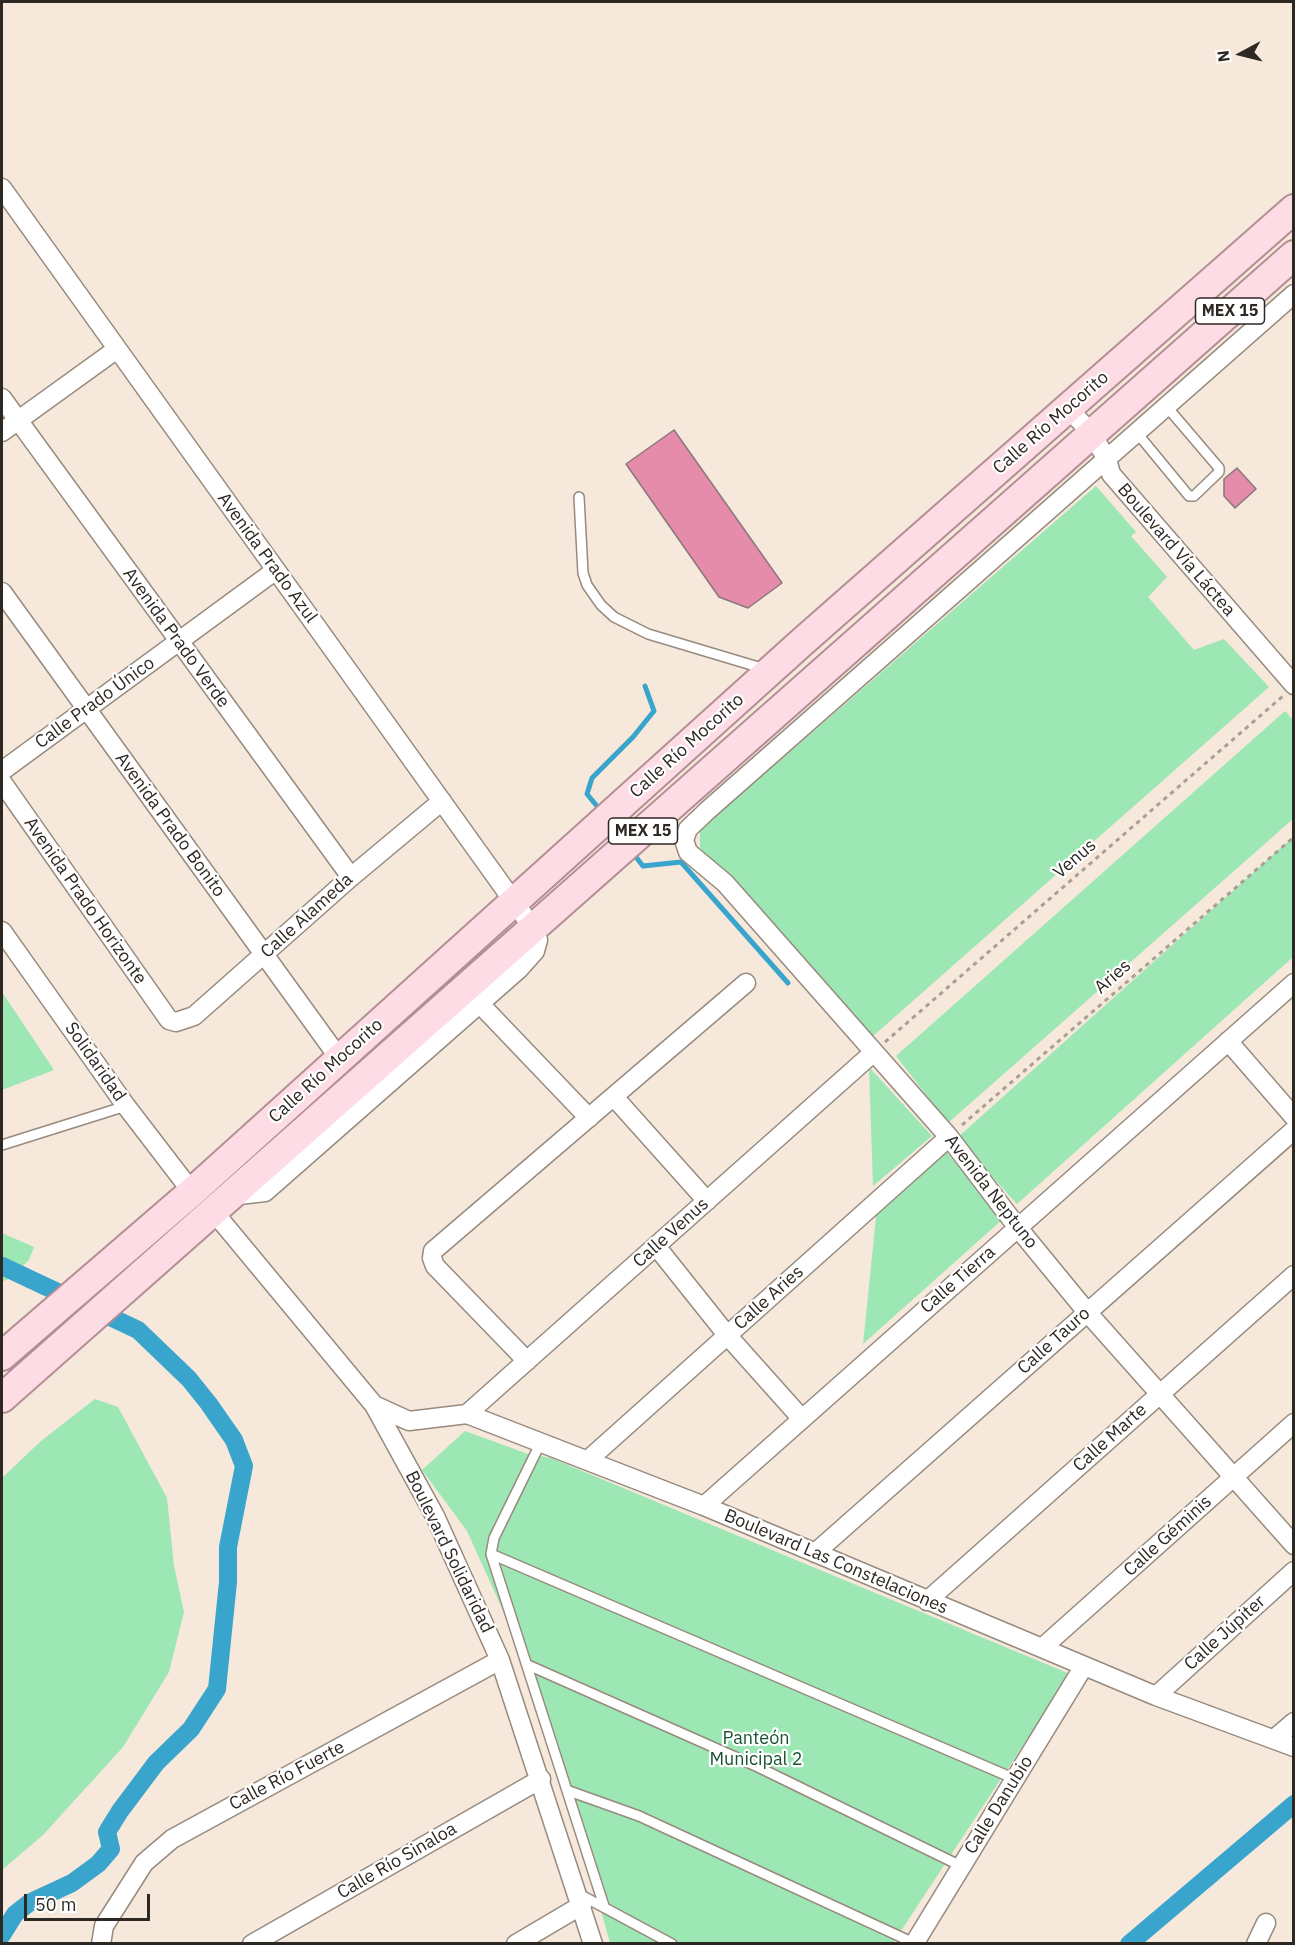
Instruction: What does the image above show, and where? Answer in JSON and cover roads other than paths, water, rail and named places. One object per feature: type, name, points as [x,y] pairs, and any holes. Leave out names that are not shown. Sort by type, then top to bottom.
[{"type":"main road","name":"Calle Río Mocorito","points":[[2,1356],[192,1192],[772,671],[1293,209]]},
{"type":"main road","name":"Calle Río Mocorito","points":[[2,1398],[1293,255]]},
{"type":"street","name":"Avenida Prado Azul","points":[[2,188],[533,928]]},
{"type":"street","points":[[1107,459],[1293,294]]},
{"type":"street","points":[[2,432],[117,349]]},
{"type":"street","name":"Avenida Prado Verde","points":[[2,398],[351,877]]},
{"type":"street","name":"Boulevard Vía Láctea","points":[[1069,409],[1090,433],[1107,459],[1111,474],[1289,690]]},
{"type":"street","name":"Avenida Neptuno","points":[[1107,459],[708,810],[686,831],[684,843],[688,852],[725,884],[950,1137],[1018,1228],[1087,1311],[1293,1545]]},
{"type":"street","name":"Calle Prado Único","points":[[2,771],[276,570]]},
{"type":"street","name":"Avenida Prado Bonito","points":[[2,592],[339,1058]]},
{"type":"street","name":"Avenida Prado Horizonte","points":[[2,782],[169,1020]]},
{"type":"street","name":"Calle Alameda","points":[[169,1020],[181,1021],[194,1016],[351,877],[442,801]]},
{"type":"street","points":[[222,1203],[264,1192],[480,1004],[519,969],[535,951],[538,940],[533,928]]},
{"type":"street","name":"Solidaridad","points":[[2,931],[126,1106],[192,1192]]},
{"type":"street","points":[[526,1361],[435,1266],[432,1255],[435,1249],[746,983]]},
{"type":"street","name":"Calle Tierra","points":[[704,1506],[1293,983]]},
{"type":"street","points":[[480,1004],[589,1118]]},
{"type":"street","points":[[1228,1041],[1293,1117]]},
{"type":"street","name":"Calle Venus","points":[[467,1414],[874,1052]]},
{"type":"street","points":[[614,1097],[707,1201]]},
{"type":"street","name":"Calle Tauro","points":[[815,1553],[1293,1130]]},
{"type":"street","name":"Calle Aries","points":[[588,1460],[950,1137]]},
{"type":"street","name":"Boulevard Solidaridad","points":[[222,1203],[374,1405],[435,1516],[500,1660],[541,1779],[593,1944]]},
{"type":"street","points":[[656,1246],[727,1335],[802,1419]]},
{"type":"street","name":"Calle Marte","points":[[927,1601],[1293,1275]]},
{"type":"street","name":"Boulevard Las Constelaciones","points":[[374,1405],[409,1421],[467,1414],[704,1506],[1156,1696],[1293,1747]]},
{"type":"street","name":"Calle Géminis","points":[[1042,1648],[1293,1423]]},
{"type":"street","name":"Calle Júpiter","points":[[1156,1696],[1293,1571]]},
{"type":"street","name":"Calle Río Fuerte","points":[[103,1935],[144,1863],[172,1839],[500,1660]]},
{"type":"street","name":"Calle Danubio","points":[[914,1943],[1084,1666]]},
{"type":"street","points":[[1274,1739],[1293,1722]]},
{"type":"street","name":"Calle Río Sinaloa","points":[[252,1944],[541,1779]]},
{"type":"street","points":[[516,1944],[580,1899]]},
{"type":"street","points":[[1256,1944],[1266,1923]]},
{"type":"street","points":[[103,1935],[113,1944]]},
{"type":"lane","points":[[1137,434],[1189,496],[1194,496],[1219,468],[1167,407]]},
{"type":"lane","points":[[579,497],[582,573],[587,585],[601,605],[614,617],[648,634],[772,671]]},
{"type":"lane","points":[[2,1145],[126,1106]]},
{"type":"lane","points":[[541,1442],[494,1538],[491,1554],[569,1791],[604,1906]]},
{"type":"lane","points":[[491,1554],[1015,1779]]},
{"type":"lane","points":[[528,1665],[758,1767],[961,1866]]},
{"type":"lane","points":[[569,1791],[639,1816],[914,1943]]},
{"type":"lane","points":[[580,1899],[604,1906],[672,1944]]},
{"type":"waterway","points":[[601,811],[587,794],[592,778],[633,737],[654,711],[645,686]]},
{"type":"waterway","points":[[632,852],[643,866],[681,862],[788,983]]},
{"type":"waterway","points":[[2,1266],[138,1330],[189,1379],[209,1404],[234,1440],[244,1466],[228,1547],[228,1582],[217,1689],[191,1729],[156,1763],[120,1811],[107,1832],[111,1849],[98,1864],[72,1883],[29,1903],[15,1914],[2,1935]]},
{"type":"waterway","points":[[1129,1944],[1294,1804]]},
{"type":"park label","name":"Panteón Municipal 2","points":[[756,1749]]}]
